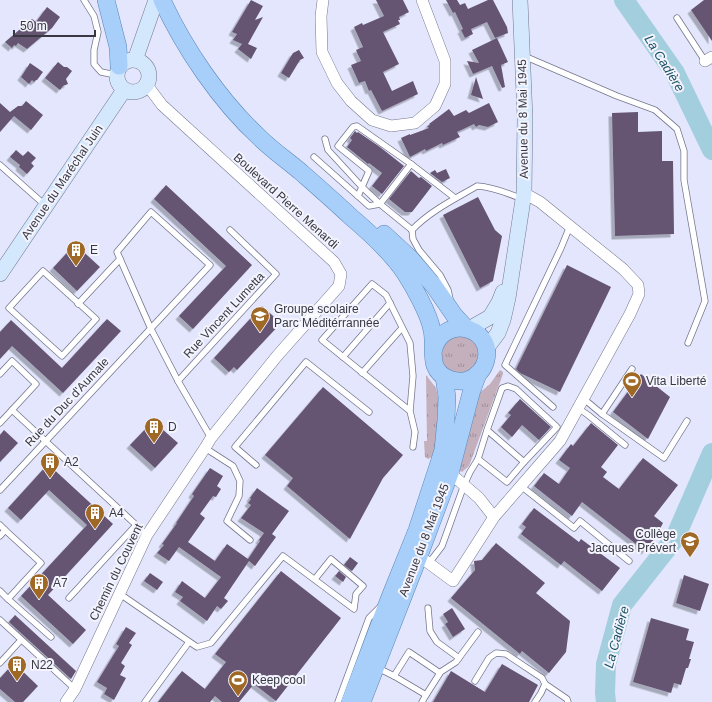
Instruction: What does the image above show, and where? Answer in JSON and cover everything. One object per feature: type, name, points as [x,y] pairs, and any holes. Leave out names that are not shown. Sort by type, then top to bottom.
[{"type":"main road","points":[[106,0],[123,67]]},
{"type":"main road","points":[[123,67],[140,61],[148,69],[149,80],[147,85],[139,91],[129,92],[124,90],[118,84],[123,67],[156,0]]},
{"type":"main road","name":"Avenue du 8 Mai 1945","points":[[517,237],[523,196],[524,118],[520,0]]},
{"type":"main road","points":[[165,6],[199,66],[235,112],[258,137],[370,234],[389,253],[405,273],[426,312],[432,330],[434,363],[438,370],[444,376],[456,381],[468,380],[478,374],[484,367],[486,359],[486,349],[478,334],[468,329],[454,316],[434,286],[410,258],[388,237],[303,175]]},
{"type":"main road","name":"Avenue du Maréchal Juin","points":[[0,274],[124,90]]},
{"type":"main road","points":[[433,352],[438,338],[444,332],[452,328],[468,329],[490,317],[499,302],[506,284],[517,237]]},
{"type":"main road","points":[[486,349],[498,333],[503,320],[508,298],[517,237]]},
{"type":"main road","name":"Avenue du 8 Mai 1945","points":[[362,702],[424,559],[450,473],[471,393],[478,374]]},
{"type":"main road","name":"Avenue du 8 Mai 1945","points":[[350,702],[417,530],[442,450],[447,397],[444,376]]},
{"type":"street","points":[[323,0],[321,16],[322,52],[337,83],[351,101],[372,120],[391,126],[415,122],[435,106],[445,84],[445,61],[422,0]]},
{"type":"street","name":"Boulevard Pierre Menardi","points":[[147,85],[162,105],[334,262],[341,274],[339,286],[277,356],[211,438]]},
{"type":"street","points":[[424,559],[453,581],[494,517],[560,441],[640,294],[638,285],[623,269],[540,202],[523,196]]},
{"type":"street","name":"Chemin du Couvent","points":[[66,702],[75,689],[147,535],[211,438]]},
{"type":"street","points":[[450,473],[479,498],[494,517]]},
{"type":"lane","points":[[84,0],[94,16],[98,32],[94,50],[94,64],[101,72],[123,67]]},
{"type":"lane","points":[[677,18],[708,59]]},
{"type":"lane","points":[[522,55],[617,96],[655,110],[677,129],[684,151],[684,180],[705,301],[688,343]]},
{"type":"lane","points":[[358,196],[369,171],[338,146],[354,127],[358,126],[455,198]]},
{"type":"lane","points":[[325,139],[328,150],[362,187],[412,230]]},
{"type":"lane","points":[[314,156],[369,206],[380,204],[411,164]]},
{"type":"lane","points":[[0,165],[46,206]]},
{"type":"lane","points":[[454,316],[448,290],[440,274],[418,250],[412,239],[412,230],[417,224],[432,213],[477,186],[484,186],[523,196]]},
{"type":"lane","points":[[151,329],[210,265],[151,212],[117,252],[151,329],[178,381],[211,438]]},
{"type":"lane","points":[[553,407],[505,365],[570,226]]},
{"type":"lane","name":"Rue Vincent Lumetta","points":[[178,381],[276,274],[230,230]]},
{"type":"lane","points":[[78,304],[120,259]]},
{"type":"lane","points":[[43,271],[78,304],[96,320],[62,356],[9,308],[43,271]]},
{"type":"lane","points":[[410,411],[322,340],[372,284],[386,295],[410,343],[413,376],[410,411],[415,432],[413,447]]},
{"type":"lane","points":[[342,357],[390,303]]},
{"type":"lane","points":[[362,373],[402,328]]},
{"type":"lane","name":"Rue du Duc d'Aumale","points":[[0,490],[151,329]]},
{"type":"lane","points":[[0,374],[12,361],[36,384],[0,423]]},
{"type":"lane","points":[[256,465],[235,447],[306,362],[369,412]]},
{"type":"lane","points":[[602,414],[632,369]]},
{"type":"lane","points":[[424,559],[442,546],[464,485],[478,459],[502,388],[508,386],[516,389],[557,427],[507,482],[478,459]]},
{"type":"lane","points":[[581,404],[602,414],[664,458],[687,421]]},
{"type":"lane","points":[[581,404],[588,415],[625,445]]},
{"type":"lane","points":[[12,410],[147,535]]},
{"type":"lane","points":[[487,430],[524,462]]},
{"type":"lane","points":[[204,448],[233,466],[240,481],[239,496],[227,521],[250,540]]},
{"type":"lane","points":[[521,486],[574,528],[580,521],[629,561]]},
{"type":"lane","points":[[0,525],[41,563],[8,599]]},
{"type":"lane","points":[[69,598],[136,525]]},
{"type":"lane","points":[[0,536],[5,530]]},
{"type":"lane","points":[[120,594],[197,647],[211,644],[283,556],[354,609],[356,594],[363,586],[330,560],[315,579]]},
{"type":"lane","points":[[0,591],[51,637]]},
{"type":"lane","points":[[338,702],[370,618],[390,597]]},
{"type":"lane","points":[[428,608],[430,632],[438,642],[459,658]]},
{"type":"lane","points":[[0,620],[75,689]]},
{"type":"lane","points":[[422,702],[439,673],[456,662],[478,632]]},
{"type":"lane","points":[[0,663],[22,640]]},
{"type":"lane","points":[[145,702],[189,642]]},
{"type":"lane","points":[[394,676],[409,652],[439,673]]},
{"type":"lane","points":[[475,681],[489,658],[496,653],[506,654],[542,678],[545,684],[567,699],[568,702]]},
{"type":"lane","points":[[376,667],[426,695]]},
{"type":"lane","points":[[535,702],[545,684]]},
{"type":"green space","points":[[465,335],[479,346],[479,363],[464,374],[452,372],[444,365],[442,360],[443,350],[445,345],[452,337]]},
{"type":"green space","points":[[500,370],[503,374],[469,466],[462,472],[458,469],[478,394],[490,384]]},
{"type":"green space","points":[[426,375],[436,388],[439,402],[437,451],[428,459],[425,457],[424,441],[427,441]]},
{"type":"building","points":[[251,0],[263,6],[255,20],[263,17],[248,44],[257,48],[251,59],[238,49],[242,44],[233,40],[237,34],[232,32]]},
{"type":"building","points":[[376,0],[403,0],[409,12],[399,17],[400,20],[398,20],[400,24],[383,32],[399,64],[383,72],[392,91],[413,81],[418,94],[382,111],[371,90],[369,91],[365,81],[359,83],[351,65],[361,61],[356,50],[363,47],[354,27],[362,23],[363,25],[384,16]]},
{"type":"building","points":[[446,0],[457,0],[460,5],[465,3],[468,9],[488,0],[493,0],[507,27],[508,33],[495,38],[487,22],[471,29],[473,34],[465,38],[461,30],[463,29],[455,12],[453,13]]},
{"type":"building","points":[[704,0],[712,0],[712,41],[691,10]]},
{"type":"building","points":[[47,7],[60,17],[52,28],[27,49],[18,43],[12,48],[5,42],[32,19],[36,22]]},
{"type":"building","points":[[497,38],[508,62],[501,65],[505,87],[502,88],[492,66],[473,74],[467,61],[479,63],[472,50]]},
{"type":"building","points":[[299,50],[304,58],[300,60],[289,78],[281,73],[293,53]]},
{"type":"building","points":[[58,62],[72,71],[66,79],[68,84],[63,86],[60,90],[45,78]]},
{"type":"building","points":[[30,63],[43,72],[37,80],[34,82],[32,80],[29,84],[21,77]]},
{"type":"building","points":[[476,77],[483,99],[471,95]]},
{"type":"building","points":[[26,101],[43,115],[31,130],[14,116],[0,132],[0,103],[10,112],[18,106],[22,106]]},
{"type":"building","points":[[489,103],[498,122],[488,127],[479,125],[476,127],[474,124],[457,132],[460,137],[443,145],[442,143],[426,151],[425,149],[410,157],[401,138],[429,128],[427,126],[430,125],[429,124],[449,109],[454,116],[466,110],[469,113]]},
{"type":"building","points":[[638,112],[638,132],[662,131],[662,161],[673,161],[674,234],[615,236],[612,113]]},
{"type":"building","points":[[355,131],[380,147],[404,166],[382,194],[372,186],[382,173],[347,147],[352,140],[350,138]]},
{"type":"building","points":[[16,150],[23,156],[28,151],[36,158],[31,163],[34,166],[27,174],[19,167],[20,165],[10,157]]},
{"type":"building","points":[[446,169],[450,178],[442,182],[430,173],[435,170],[437,173]]},
{"type":"building","points":[[411,171],[432,186],[412,212],[405,212],[389,199]]},
{"type":"building","points":[[166,185],[252,265],[193,329],[179,316],[226,266],[154,199]]},
{"type":"building","points":[[478,197],[495,230],[502,236],[493,281],[480,288],[443,215]]},
{"type":"building","name":"E","points":[[75,244],[100,267],[77,291],[53,268]]},
{"type":"building","points":[[567,265],[611,287],[560,392],[520,373],[516,369]]},
{"type":"building","points":[[262,306],[281,323],[237,370],[234,367],[229,372],[214,358]]},
{"type":"building","points":[[107,319],[121,331],[63,393],[12,346],[0,359],[0,332],[11,320],[62,368]]},
{"type":"building","points":[[641,374],[670,397],[648,439],[613,412]]},
{"type":"building","points":[[323,387],[403,455],[383,478],[350,539],[287,486],[293,478],[265,455]]},
{"type":"building","points":[[520,399],[551,427],[539,440],[522,425],[512,437],[501,427],[511,415],[508,413]]},
{"type":"building","name":"D","points":[[153,421],[178,443],[155,468],[130,445]]},
{"type":"building","points":[[591,423],[618,445],[601,467],[607,472],[603,477],[619,489],[643,458],[678,485],[654,516],[663,523],[655,538],[645,551],[582,502],[572,516],[534,486],[544,473],[559,484],[570,468],[559,460],[571,444],[573,446]]},
{"type":"building","points":[[4,430],[18,443],[0,462],[0,435]]},
{"type":"building","points":[[48,464],[113,524],[48,595],[86,630],[73,644],[21,596],[87,525],[49,490],[21,520],[8,508]]},
{"type":"building","points":[[210,468],[223,476],[217,486],[221,489],[216,497],[213,496],[200,514],[205,518],[188,542],[215,561],[227,544],[248,559],[260,541],[259,540],[264,533],[241,518],[251,505],[248,503],[257,488],[289,511],[272,534],[276,537],[255,566],[249,561],[224,598],[228,601],[221,609],[217,606],[207,621],[180,601],[183,597],[175,592],[182,581],[205,598],[221,577],[179,547],[169,561],[157,553],[164,545],[162,544],[177,523],[194,496],[192,494]]},
{"type":"building","points":[[534,508],[579,542],[581,539],[620,568],[602,591],[564,561],[561,565],[521,534],[526,527],[522,524]]},
{"type":"building","points":[[496,543],[545,583],[536,593],[570,621],[566,652],[549,673],[522,651],[520,654],[451,598],[475,570],[474,561],[482,560]]},
{"type":"building","points":[[350,557],[358,563],[352,571],[344,565]]},
{"type":"building","points":[[281,571],[341,618],[276,701],[254,684],[239,702],[222,702],[215,696],[210,702],[158,702],[182,671],[205,689],[226,662],[215,654]]},
{"type":"building","points":[[339,571],[346,577],[343,582],[335,576]]},
{"type":"building","points":[[150,573],[163,582],[157,590],[144,581]]},
{"type":"building","points":[[684,575],[709,584],[700,611],[676,603]]},
{"type":"building","points":[[452,608],[465,629],[453,637],[445,624],[448,622],[443,614]]},
{"type":"building","points":[[15,615],[76,671],[71,679],[9,622]]},
{"type":"building","points":[[651,618],[689,629],[686,640],[694,642],[689,659],[691,659],[688,668],[686,668],[681,685],[674,683],[671,693],[633,682]]},
{"type":"building","points":[[126,627],[136,633],[129,643],[132,645],[121,663],[125,666],[120,675],[126,678],[114,700],[104,694],[107,688],[97,682],[119,646],[116,644]]},
{"type":"building","name":"N22","points":[[14,663],[38,686],[23,702],[15,702],[0,689],[0,678]]},
{"type":"building","points":[[502,664],[538,685],[529,702],[433,702],[451,671],[485,692]]},
{"type":"waterway","name":"La Cadière","points":[[624,0],[675,73],[712,150]]},
{"type":"waterway","name":"La Cadière","points":[[606,702],[606,664],[622,605],[675,538],[712,453]]},
{"type":"place","name":"E","points":[[76,267]]},
{"type":"place","name":"Groupe scolaire Parc Méditérrannée","points":[[260,333]]},
{"type":"place","name":"Vita Liberté","points":[[632,398]]},
{"type":"place","name":"D","points":[[154,444]]},
{"type":"place","name":"A2","points":[[50,479]]},
{"type":"place","name":"A4","points":[[95,530]]},
{"type":"place","name":"Collège Jacques Prévert","points":[[690,558]]},
{"type":"place","name":"A7","points":[[39,600]]},
{"type":"place","name":"N22","points":[[17,682]]},
{"type":"place","name":"Keep cool","points":[[238,697]]}]
